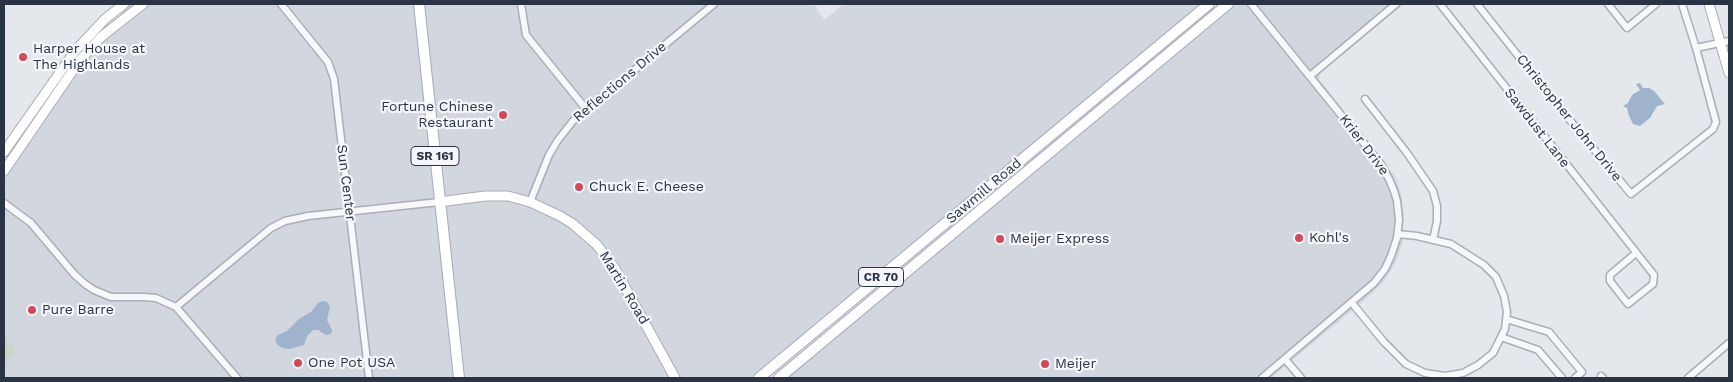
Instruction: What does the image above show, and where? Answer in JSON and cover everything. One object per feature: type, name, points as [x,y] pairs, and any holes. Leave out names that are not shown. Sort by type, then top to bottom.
[{"type":"main road","name":"SR 161","points":[[419,4],[459,378]]},
{"type":"main road","name":"Sawmill Road","points":[[759,378],[1209,4]]},
{"type":"main road","name":"Sawmill Road","points":[[779,378],[1228,4]]},
{"type":"street","points":[[4,152],[75,51],[106,19],[124,4]]},
{"type":"street","points":[[4,171],[80,60],[101,37],[143,4]]},
{"type":"street","name":"Sun Center","points":[[281,4],[320,50],[332,72],[368,378]]},
{"type":"street","points":[[521,4],[526,35],[586,109]]},
{"type":"street","name":"Reflections Drive","points":[[530,202],[540,173],[553,147],[567,128],[586,109],[714,4]]},
{"type":"street","name":"Krier Drive","points":[[1251,4],[1386,173],[1397,201],[1398,234],[1393,252],[1385,269],[1374,284],[1262,378]]},
{"type":"street","points":[[1310,76],[1396,4]]},
{"type":"street","name":"Sawdust Lane","points":[[1440,4],[1654,275],[1654,284],[1628,304],[1610,281],[1610,275],[1636,253]]},
{"type":"street","name":"Christopher John Drive","points":[[1477,4],[1631,194],[1713,129],[1715,125],[1716,122],[1696,48]]},
{"type":"street","points":[[1608,4],[1627,28],[1656,4]]},
{"type":"street","points":[[1682,4],[1696,48],[1726,42]]},
{"type":"street","points":[[1709,4],[1726,42],[1729,73]]},
{"type":"street","points":[[1365,99],[1408,153],[1432,191],[1437,206],[1433,240]]},
{"type":"street","name":"Martin Road","points":[[439,202],[501,196],[530,202],[573,224],[586,234],[606,255],[624,283],[675,378]]},
{"type":"street","points":[[176,307],[277,224],[293,218],[439,202]]},
{"type":"street","points":[[4,203],[31,223],[84,284],[111,297],[144,296],[156,298],[176,307],[237,378]]},
{"type":"street","points":[[1352,303],[1384,342],[1406,364],[1425,373],[1454,375],[1471,369],[1493,353],[1506,319],[1504,296],[1496,277],[1489,269],[1451,244],[1398,234]]},
{"type":"street","points":[[1506,319],[1549,332],[1582,372],[1575,378]]},
{"type":"street","points":[[1501,336],[1538,350],[1562,378]]},
{"type":"street","points":[[1688,378],[1729,343]]},
{"type":"street","points":[[1285,359],[1301,378]]},
{"type":"shaded area","points":[[114,4],[814,4],[824,20],[844,4],[1209,4],[759,378],[4,378],[4,171],[66,79],[123,19]]},
{"type":"shaded area","points":[[1236,4],[1404,4],[1320,73],[1319,79],[1396,178],[1404,214],[1402,244],[1396,262],[1385,280],[1373,293],[1271,378],[786,378]]},
{"type":"green space","points":[[4,335],[15,349],[12,357],[4,364]]},
{"type":"water","points":[[1640,83],[1643,88],[1649,88],[1654,91],[1665,104],[1657,106],[1650,118],[1640,126],[1633,124],[1627,108],[1623,106],[1628,103],[1632,95],[1640,90],[1636,84]]},
{"type":"water","points":[[327,302],[330,307],[327,320],[332,330],[331,334],[326,335],[318,330],[313,330],[307,336],[304,345],[290,349],[282,348],[277,344],[275,339],[278,335],[287,331],[299,319],[311,312],[318,303]]},
{"type":"place","name":"Harper House at The Highlands","points":[[23,57]]},
{"type":"place","name":"Fortune Chinese Restaurant","points":[[503,115]]},
{"type":"place","name":"Chuck E. Cheese","points":[[579,187]]},
{"type":"place","name":"Kohl's","points":[[1299,238]]},
{"type":"place","name":"Meijer Express","points":[[1000,239]]},
{"type":"place","name":"Pure Barre","points":[[32,310]]},
{"type":"place","name":"One Pot USA","points":[[298,363]]},
{"type":"place","name":"Meijer","points":[[1045,364]]}]
